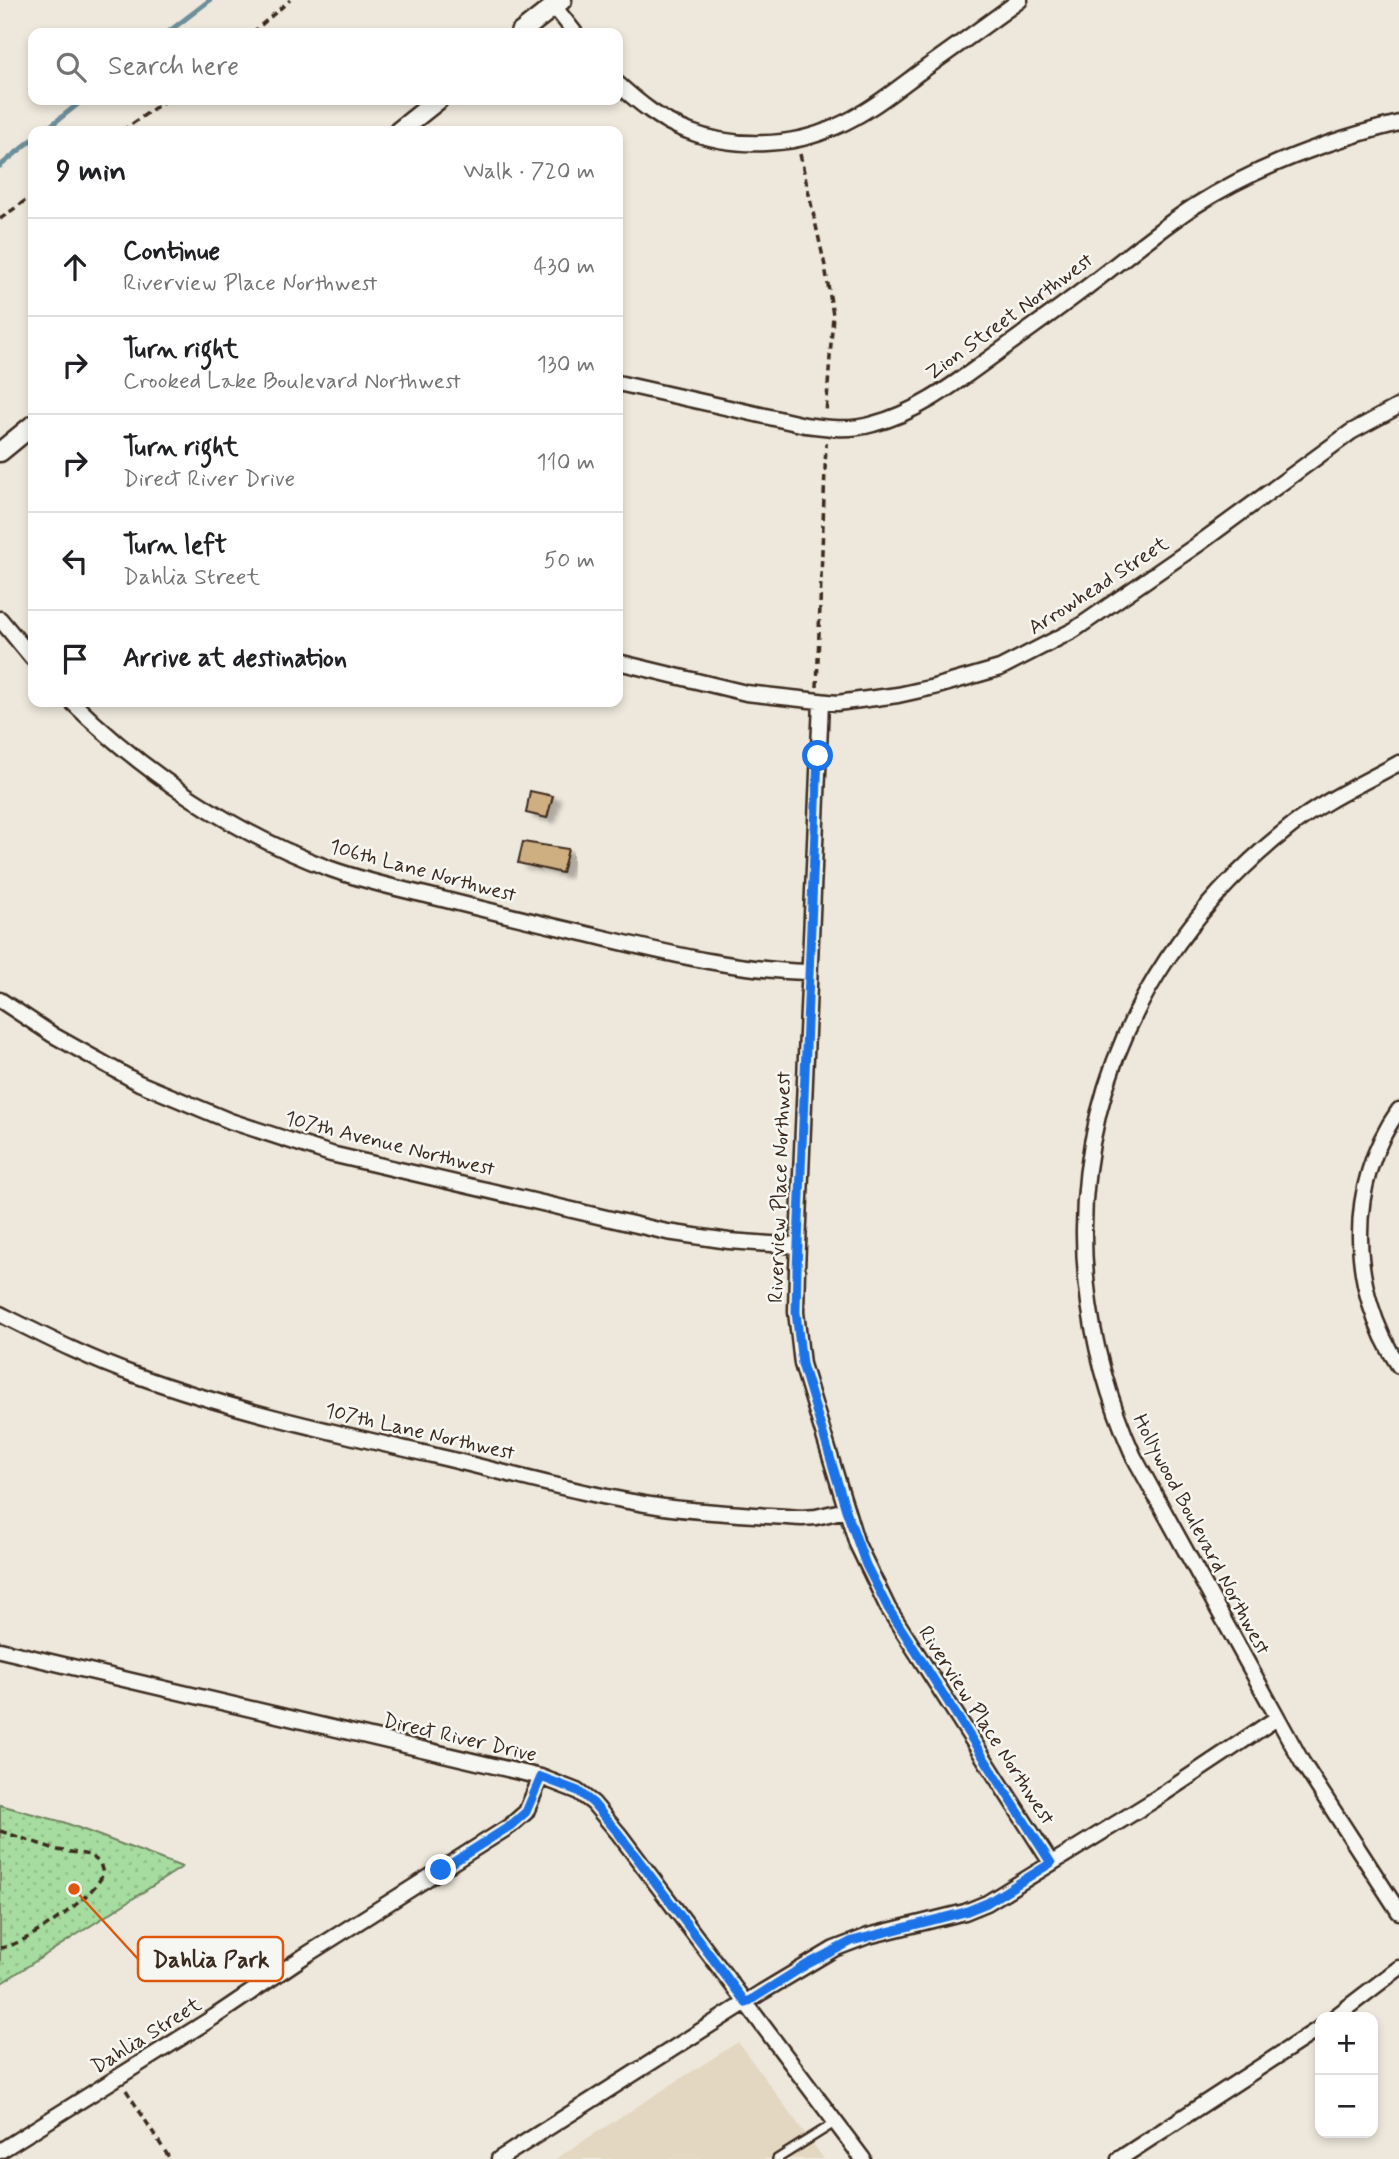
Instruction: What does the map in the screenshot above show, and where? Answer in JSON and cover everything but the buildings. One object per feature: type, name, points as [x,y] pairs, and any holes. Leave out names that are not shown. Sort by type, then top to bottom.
[{"type":"street","points":[[623,89],[640,104],[689,131],[715,139],[744,142],[796,140],[833,128],[876,105],[1020,0]]},
{"type":"street","points":[[526,28],[555,2],[572,28]]},
{"type":"street","points":[[405,126],[432,105]]},
{"type":"street","name":"Zion Street Northwest","points":[[623,384],[805,425],[834,429],[873,424],[905,413],[947,389],[1155,235],[1229,186],[1262,168],[1315,147],[1399,123]]},
{"type":"street","name":"Arrowhead Street","points":[[623,663],[746,693],[819,695],[855,702],[934,687],[1000,668],[1074,630],[1351,432],[1399,406]]},
{"type":"street","points":[[0,452],[28,429]]},
{"type":"street","points":[[0,619],[28,653]]},
{"type":"street","name":"Riverview Place Northwest","points":[[819,695],[797,1246],[796,1312],[799,1347],[810,1394],[866,1565],[888,1608],[1051,1863]]},
{"type":"street","name":"106th Lane Northwest","points":[[78,707],[128,752],[173,786],[250,832],[328,868],[416,893],[713,963],[764,970],[808,972]]},
{"type":"street","name":"Hollywood Boulevard Northwest","points":[[1399,763],[1293,825],[1226,883],[1188,926],[1144,993],[1122,1041],[1103,1096],[1088,1167],[1084,1240],[1086,1293],[1098,1356],[1114,1409],[1149,1487],[1277,1718],[1332,1810],[1399,1912]]},
{"type":"street","name":"107th Avenue Northwest","points":[[0,1000],[52,1035],[138,1083],[230,1121],[331,1154],[667,1232],[729,1241],[797,1246]]},
{"type":"street","points":[[1399,1110],[1383,1135],[1367,1182],[1360,1238],[1367,1300],[1387,1349],[1399,1366]]},
{"type":"street","name":"107th Lane Northwest","points":[[0,1314],[54,1341],[132,1374],[201,1397],[320,1429],[571,1488],[663,1506],[733,1514],[802,1518],[846,1510]]},
{"type":"street","name":"Direct River Drive","points":[[0,1650],[541,1777],[578,1791],[593,1803],[619,1834],[863,2159]]},
{"type":"street","points":[[499,2159],[806,1965],[852,1941],[965,1912],[987,1903],[1277,1718]]},
{"type":"street","name":"Dahlia Street","points":[[0,2151],[510,1826],[526,1812],[541,1777]]},
{"type":"street","points":[[1342,2012],[1399,1968]]},
{"type":"street","points":[[1119,2159],[1315,2031]]},
{"type":"lane","points":[[777,2159],[836,2122]]},
{"type":"path","points":[[258,28],[290,0]]},
{"type":"path","points":[[129,126],[159,105]]},
{"type":"path","points":[[800,154],[833,314],[826,417]]},
{"type":"path","points":[[0,219],[28,199]]},
{"type":"path","points":[[819,695],[826,441]]},
{"type":"path","points":[[0,1831],[58,1850],[90,1855],[100,1863],[103,1873],[100,1883],[89,1893],[34,1934],[6,1948],[0,1948]]},
{"type":"path","points":[[118,2077],[170,2159]]},
{"type":"shaded area","points":[[738,2042],[824,2159],[555,2159]]},
{"type":"green space","points":[[0,1805],[63,1822],[182,1867],[0,1984]]},
{"type":"waterway","points":[[174,28],[210,0]]},
{"type":"waterway","points":[[50,126],[77,105]]},
{"type":"waterway","points":[[0,166],[28,143]]},
{"type":"place","name":"Dahlia Park","points":[[74,1889]]},
{"type":"route","points":[[441,1870],[510,1826],[526,1812],[541,1777],[564,1784],[593,1803],[619,1834],[746,2003],[834,1949],[868,1936],[965,1912],[987,1903],[1051,1863],[901,1630],[866,1565],[802,1364],[796,1312],[797,1269],[818,756]]}]
